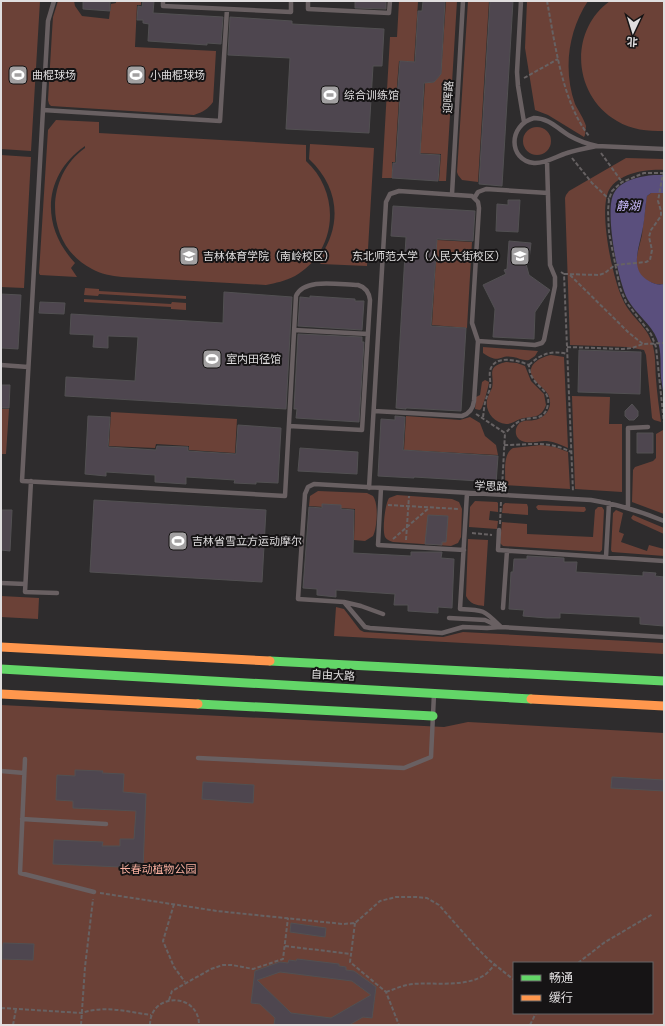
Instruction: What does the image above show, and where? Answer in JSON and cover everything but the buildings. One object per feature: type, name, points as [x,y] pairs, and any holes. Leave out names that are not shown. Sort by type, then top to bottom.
[{"type":"main road","name":"自由大路","points":[[1,647],[664,681]]},
{"type":"main road","name":"自由大路","points":[[1,669],[664,706]]},
{"type":"main road","points":[[1,694],[433,716]]},
{"type":"lane","points":[[54,1],[48,22],[22,481],[285,496],[294,330],[297,294],[308,285],[317,283],[358,285],[366,290],[370,300],[362,430],[289,426]]},
{"type":"lane","points":[[163,1],[163,6],[291,12],[291,1]]},
{"type":"lane","points":[[308,1],[308,9],[389,14],[390,1]]},
{"type":"lane","name":"迎晖路","points":[[452,194],[463,1]]},
{"type":"lane","points":[[521,1],[517,81],[524,122]]},
{"type":"lane","points":[[43,110],[220,121],[226,9]]},
{"type":"lane","points":[[597,146],[568,153],[540,163],[529,162],[517,151],[515,146],[515,136],[520,126],[524,122],[534,118],[545,120],[569,136],[587,144],[597,146],[664,149]]},
{"type":"lane","points":[[478,341],[535,345],[542,343],[546,333],[555,286],[555,277],[550,265],[548,160]]},
{"type":"lane","points":[[475,197],[478,192],[486,189],[548,193]]},
{"type":"lane","points":[[369,488],[386,202],[390,194],[399,191],[469,195],[475,197],[479,208],[472,323],[478,341],[474,405],[470,412],[466,415],[457,416],[374,411]]},
{"type":"lane","points":[[294,330],[368,334]]},
{"type":"lane","points":[[1,365],[28,367]]},
{"type":"lane","points":[[628,508],[628,428],[648,427]]},
{"type":"lane","points":[[31,481],[25,592],[57,594]]},
{"type":"lane","name":"学思路","points":[[344,602],[298,599],[305,494],[308,487],[314,484],[609,503],[664,521]]},
{"type":"lane","points":[[381,488],[378,545],[464,550]]},
{"type":"lane","points":[[467,493],[460,609],[481,610],[486,612],[502,627]]},
{"type":"lane","points":[[606,557],[609,503]]},
{"type":"lane","points":[[499,530],[498,550],[664,561]]},
{"type":"lane","points":[[503,608],[507,551]]},
{"type":"lane","points":[[1,583],[25,584]]},
{"type":"lane","points":[[344,602],[383,614]]},
{"type":"lane","points":[[344,602],[365,627],[370,628],[442,633],[463,627],[502,627],[664,637]]},
{"type":"lane","points":[[449,618],[485,620],[502,627]]},
{"type":"lane","points":[[198,758],[404,768],[431,757],[435,693]]},
{"type":"lane","points":[[25,759],[20,873],[94,892]]},
{"type":"lane","points":[[1,771],[24,772]]},
{"type":"lane","points":[[22,819],[106,824]]},
{"type":"path","points":[[547,1],[562,75],[573,108],[584,130],[622,182]]},
{"type":"path","points":[[517,81],[559,59]]},
{"type":"path","points":[[568,153],[592,183],[609,199]]},
{"type":"path","points":[[550,265],[564,274],[599,275],[615,265],[646,262],[650,260],[652,250],[649,236],[660,216],[661,210],[658,201],[663,173],[644,173],[622,182],[612,191],[609,199],[609,233],[615,265],[620,288],[626,302],[651,334],[655,343],[664,423]]},
{"type":"path","points":[[564,274],[573,500]]},
{"type":"path","points":[[570,274],[628,332],[643,344]]},
{"type":"path","points":[[567,347],[623,349],[632,348],[643,344],[664,343]]},
{"type":"path","points":[[500,521],[505,433],[525,419],[539,417],[548,406],[548,397],[532,380],[529,365],[538,356],[550,352],[562,352],[567,354]]},
{"type":"path","points":[[483,418],[486,398],[490,389],[489,373],[492,366],[500,361],[509,360],[518,360],[529,365]]},
{"type":"path","points":[[470,412],[483,418],[505,433]]},
{"type":"path","points":[[504,445],[548,444],[564,448],[571,452]]},
{"type":"path","points":[[406,547],[409,490]]},
{"type":"path","points":[[380,504],[466,510]]},
{"type":"path","points":[[386,546],[430,508]]},
{"type":"path","points":[[465,533],[499,535]]},
{"type":"path","points":[[81,1025],[85,967],[94,892],[217,911],[343,924],[355,923],[380,901],[396,897],[427,898],[439,905],[475,946],[494,965],[513,979]]},
{"type":"path","points":[[174,904],[163,941],[174,967],[185,982]]},
{"type":"path","points":[[579,962],[605,942],[653,914]]},
{"type":"path","points":[[169,1000],[172,991],[185,982],[211,969],[223,965],[232,965],[253,970],[283,959],[288,918]]},
{"type":"path","points":[[355,923],[350,962],[386,992],[399,1025]]},
{"type":"path","points":[[285,946],[351,954]]},
{"type":"path","points":[[386,992],[404,985],[456,983],[476,979],[485,974],[494,965]]},
{"type":"path","points":[[150,1025],[151,1015],[158,1006],[169,1000],[181,1000],[191,1006],[198,1016],[199,1025]]},
{"type":"path","points":[[1,1008],[82,1013],[100,1009],[151,1015]]},
{"type":"path","points":[[13,1025],[16,1009]]},
{"type":"path","points":[[530,1025],[536,1014]]},
{"type":"green space","name":"曲棍球场","points":[[1,1],[40,1],[31,151],[1,149]]},
{"type":"green space","points":[[58,1],[74,1],[75,6],[82,16],[109,19],[111,4],[116,3],[116,1],[141,1],[141,5],[137,5],[135,47],[216,51],[213,102],[205,110],[194,115],[51,106],[48,100],[53,17]]},
{"type":"green space","points":[[399,1],[418,2],[414,62],[399,61],[396,98],[399,98],[395,162],[392,162],[392,178],[382,178],[390,37],[397,37]]},
{"type":"green space","points":[[446,1],[457,1],[446,181],[439,181],[441,154],[416,153],[417,144],[421,143],[425,83],[434,82],[441,74]]},
{"type":"green space","points":[[468,1],[489,1],[478,182],[462,180],[457,172]]},
{"type":"green space","points":[[527,1],[588,1],[581,13],[572,38],[569,64],[571,91],[575,104],[586,126],[584,137],[548,115],[535,110],[525,48]]},
{"type":"green space","points":[[610,1],[664,1],[664,131],[634,128],[617,121],[602,110],[591,96],[584,80],[581,63],[582,46],[587,29],[596,14]]},
{"type":"green space","points":[[56,120],[99,122],[99,133],[306,145],[306,161],[317,174],[325,189],[329,205],[330,221],[327,237],[320,252],[309,265],[295,276],[280,282],[266,285],[122,277],[95,271],[76,258],[65,244],[58,228],[55,211],[56,193],[62,176],[71,161],[85,148],[85,146],[71,158],[61,171],[54,186],[51,202],[52,217],[56,233],[64,249],[75,263],[71,268],[77,277],[40,275],[48,130]]},
{"type":"green space","points":[[537,127],[547,131],[551,141],[547,151],[537,155],[527,151],[523,141],[527,131]]},
{"type":"green space","points":[[310,144],[374,148],[367,266],[321,264],[317,261],[331,235],[334,221],[334,208],[332,195],[327,182],[309,159]]},
{"type":"green space","points":[[1,155],[31,157],[24,288],[1,287]]},
{"type":"green space","points":[[626,158],[664,159],[664,170],[641,171],[626,176],[613,184],[609,190],[606,200],[605,213],[611,262],[619,290],[626,306],[650,337],[653,347],[661,422],[652,418],[646,355],[644,350],[627,347],[570,345],[565,198],[569,191]]},
{"type":"green space","points":[[651,193],[664,193],[664,284],[649,282],[640,275],[637,264],[646,201],[647,196]]},
{"type":"green space","points":[[437,240],[472,242],[467,328],[432,325]]},
{"type":"green space","points":[[85,288],[99,289],[99,291],[186,296],[186,299],[99,294],[98,296],[84,295]]},
{"type":"green space","points":[[84,299],[171,304],[172,302],[186,303],[186,310],[171,309],[171,307],[84,302]]},
{"type":"green space","points":[[483,347],[538,351],[535,356],[529,360],[508,356],[496,359],[483,353]]},
{"type":"green space","points":[[551,355],[564,357],[568,448],[547,441],[524,442],[518,438],[516,433],[516,428],[519,423],[540,418],[545,415],[548,410],[550,404],[549,396],[536,382],[531,374],[531,370],[532,366],[538,360]]},
{"type":"green space","points":[[506,362],[517,363],[525,366],[531,381],[544,394],[546,405],[540,414],[506,424],[498,422],[489,413],[487,409],[487,400],[493,383],[493,369],[495,366]]},
{"type":"green space","points":[[485,380],[489,382],[482,407],[480,410],[475,409],[476,397],[480,395],[482,382]]},
{"type":"green space","points":[[572,396],[610,397],[609,424],[622,424],[622,492],[575,489]]},
{"type":"green space","points":[[1,409],[9,409],[6,454],[1,454]]},
{"type":"green space","points":[[111,412],[237,419],[235,453],[189,450],[189,446],[156,444],[155,448],[109,446]]},
{"type":"green space","points":[[406,416],[460,420],[470,417],[480,423],[485,436],[496,445],[498,455],[404,450]]},
{"type":"green space","points":[[663,430],[664,514],[632,502],[633,470],[635,467],[653,461],[656,458],[656,434]]},
{"type":"green space","points":[[541,445],[555,447],[568,452],[570,489],[505,485],[505,465],[507,455],[510,451],[513,448]]},
{"type":"green space","points":[[318,491],[367,493],[373,496],[376,504],[377,516],[376,528],[373,536],[365,541],[354,540],[355,509],[309,506],[310,496]]},
{"type":"green space","points":[[397,495],[452,499],[459,502],[462,509],[461,537],[458,543],[451,546],[393,542],[387,539],[384,534],[384,517],[386,506],[389,498]]},
{"type":"green space","points":[[475,501],[498,503],[498,512],[490,511],[489,520],[498,521],[497,529],[469,527],[470,507]]},
{"type":"green space","points":[[505,503],[527,504],[528,515],[502,513],[503,505]]},
{"type":"green space","points":[[538,505],[585,507],[586,510],[584,512],[538,510],[536,507]]},
{"type":"green space","points":[[598,507],[602,507],[604,510],[602,550],[600,552],[503,546],[500,543],[502,522],[527,524],[527,534],[593,537],[595,510]]},
{"type":"green space","points":[[616,510],[623,513],[619,532],[624,534],[621,542],[647,551],[649,545],[664,549],[664,556],[612,552],[613,513]]},
{"type":"green space","points":[[633,515],[664,528],[664,534],[633,520],[631,518]]},
{"type":"green space","points":[[468,539],[488,540],[484,606],[474,604],[469,601],[466,596]]},
{"type":"green space","points":[[1,596],[39,598],[38,619],[1,617]]},
{"type":"green space","points":[[336,607],[344,609],[360,630],[364,632],[443,637],[463,632],[664,643],[664,654],[334,636]]},
{"type":"green space","name":"长春动植物公园","points":[[1,705],[444,727],[468,722],[664,733],[664,1025],[1,1025]]},
{"type":"water","name":"静湖","points":[[664,175],[664,193],[651,193],[647,196],[637,264],[639,271],[649,281],[654,284],[664,284],[664,397],[661,378],[659,344],[651,329],[631,305],[624,291],[620,278],[611,230],[611,202],[617,189],[626,182],[643,176]]},
{"type":"traffic: fast","points":[[270,661],[664,681]]},
{"type":"traffic: fast","points":[[1,669],[531,699]]},
{"type":"traffic: fast","points":[[198,704],[433,716]]},
{"type":"traffic: slow","points":[[1,647],[270,661]]},
{"type":"traffic: slow","points":[[1,694],[198,704]]},
{"type":"traffic: slow","points":[[531,699],[664,706]]},
{"type":"place","name":"曲棍球场","points":[[18,75]]},
{"type":"place","name":"小曲棍球场","points":[[136,75]]},
{"type":"place","name":"综合训练馆","points":[[330,95]]},
{"type":"place","name":"吉林体育学院（南岭校区）","points":[[189,256]]},
{"type":"place","name":"东北师范大学（人民大街校区）","points":[[520,256]]},
{"type":"place","name":"室内田径馆","points":[[212,359]]},
{"type":"place","name":"吉林省雪立方运动摩尔","points":[[178,541]]}]
